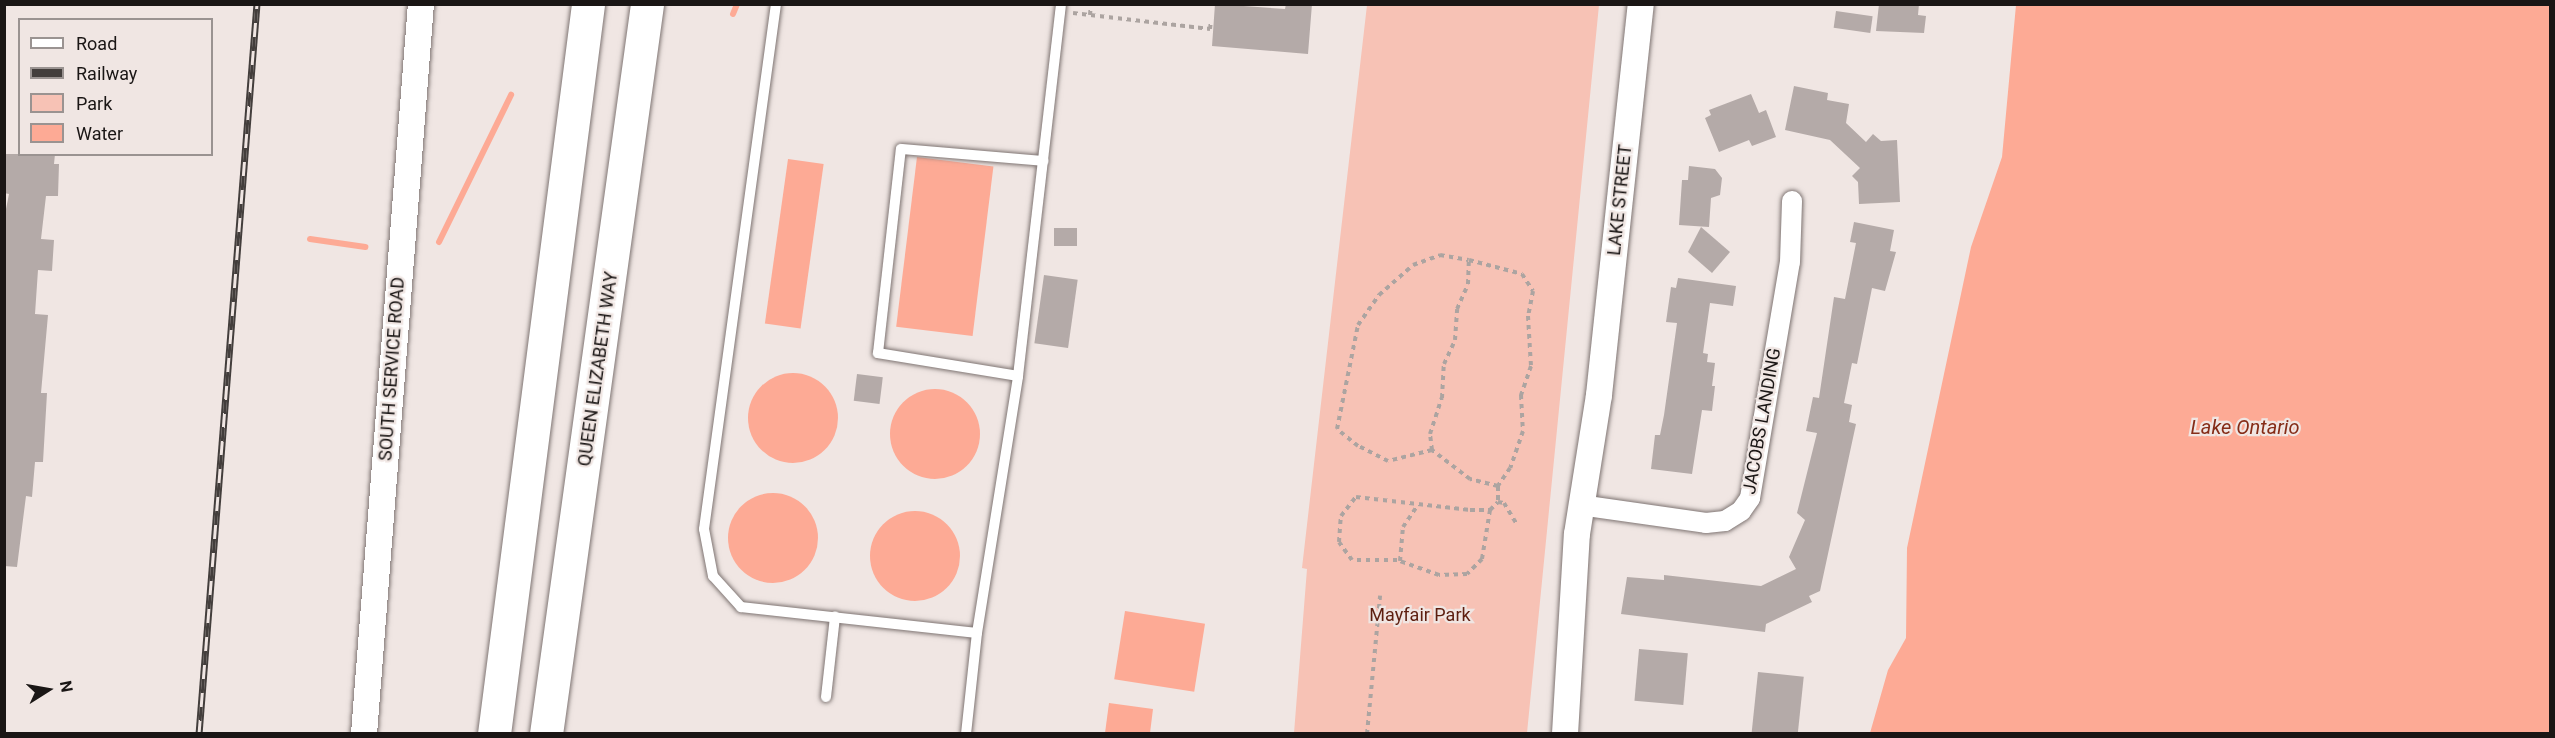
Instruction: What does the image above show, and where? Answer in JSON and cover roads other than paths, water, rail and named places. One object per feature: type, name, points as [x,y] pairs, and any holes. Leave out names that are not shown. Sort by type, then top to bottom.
[{"type":"highway","points":[[494,734],[588,4]]},
{"type":"highway","name":"QUEEN ELIZABETH WAY","points":[[546,734],[646,4]]},
{"type":"street","name":"SOUTH SERVICE ROAD","points":[[364,734],[421,4]]},
{"type":"street","name":"LAKE STREET","points":[[1565,734],[1641,4]]},
{"type":"street","name":"JACOBS LANDING","points":[[1587,507],[1706,523],[1725,521],[1741,511],[1750,498],[1790,262],[1792,201]]},
{"type":"lane","points":[[776,4],[704,529],[712,576],[741,607],[977,633]]},
{"type":"lane","points":[[966,734],[977,633],[1018,376],[1061,8]]},
{"type":"lane","points":[[1018,376],[878,353],[899,160],[901,149],[1043,161]]},
{"type":"lane","points":[[826,697],[835,617]]},
{"type":"water","name":"Lake Ontario","points":[[2016,5],[2550,5],[2550,733],[1870,733],[1888,670],[1906,638],[1907,548],[1971,247],[2002,157]]},
{"type":"water","points":[[917,157],[993,166],[973,336],[896,327]]},
{"type":"water","points":[[788,159],[824,164],[801,328],[765,323]]},
{"type":"water","points":[[793,373],[810,376],[825,386],[835,401],[838,418],[835,435],[825,450],[810,460],[793,463],[776,460],[761,450],[751,435],[748,418],[751,401],[761,386],[776,376]]},
{"type":"water","points":[[935,389],[952,392],[967,402],[977,417],[980,434],[977,451],[967,466],[952,476],[935,479],[918,476],[903,466],[893,451],[890,434],[893,417],[903,402],[918,392]]},
{"type":"water","points":[[773,493],[790,496],[805,506],[815,521],[818,538],[815,555],[805,570],[790,580],[773,583],[756,580],[741,570],[731,555],[728,538],[731,521],[741,506],[756,496]]},
{"type":"water","points":[[915,511],[932,514],[947,524],[957,539],[960,556],[957,573],[947,588],[932,598],[915,601],[898,598],[883,588],[873,573],[870,556],[873,539],[883,524],[898,514]]},
{"type":"water","points":[[1125,611],[1205,624],[1194,692],[1114,679]]},
{"type":"water","points":[[1109,703],[1153,709],[1150,733],[1105,733]]},
{"type":"waterway","points":[[733,14],[737,4]]},
{"type":"waterway","points":[[439,242],[511,95]]},
{"type":"waterway","points":[[310,239],[365,247]]},
{"type":"railway","points":[[199,734],[257,4]]},
{"type":"park label","name":"Mayfair Park","points":[[1420,615]]}]
